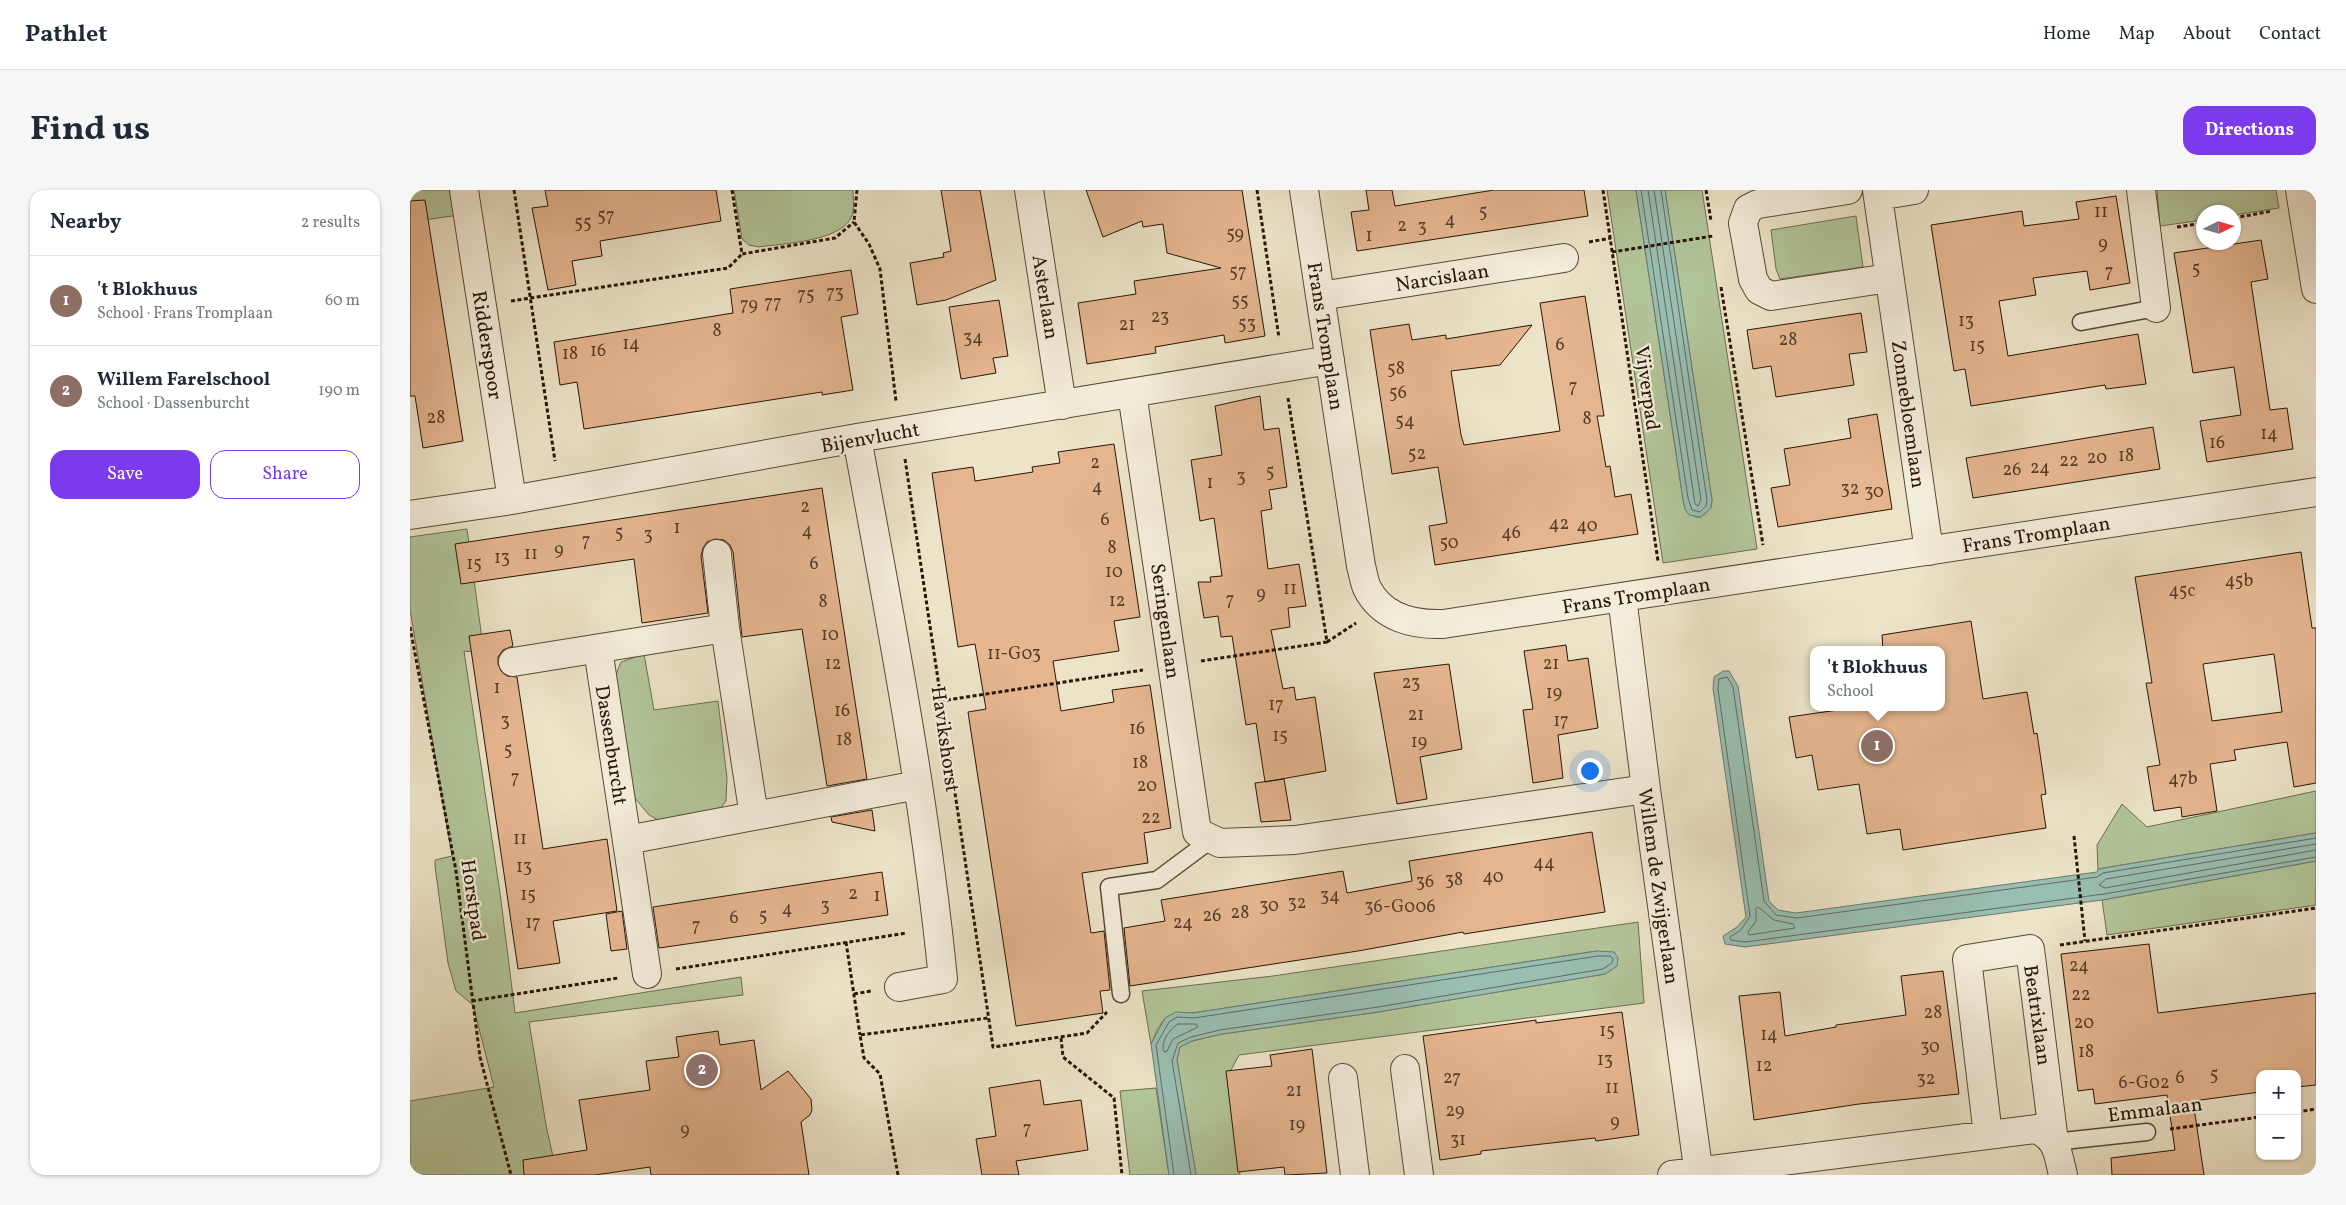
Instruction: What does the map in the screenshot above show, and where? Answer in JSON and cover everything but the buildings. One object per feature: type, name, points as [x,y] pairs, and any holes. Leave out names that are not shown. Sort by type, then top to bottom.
[{"type":"street","name":"Ridderspoor","points":[[464,190],[512,500]]},
{"type":"street","name":"Asterlaan","points":[[1029,190],[1062,405]]},
{"type":"street","name":"Frans Tromplaan","points":[[1304,190],[1361,566],[1368,589],[1382,607],[1394,616],[1421,624],[1443,624],[2316,492]]},
{"type":"street","points":[[1848,190],[1758,204],[1748,209],[1743,223],[1752,280],[1759,290],[1771,296],[1889,278]]},
{"type":"street","points":[[1877,193],[1914,190]]},
{"type":"street","points":[[2141,190],[2156,308]]},
{"type":"street","name":"Zonnebloemlaan","points":[[1877,193],[1929,551]]},
{"type":"street","points":[[2306,200],[2316,289]]},
{"type":"street","name":"Narcislaan","points":[[1320,296],[1564,258]]},
{"type":"street","name":"Bijenvlucht","points":[[410,515],[512,500],[857,438],[1330,360]]},
{"type":"street","name":"Seringenlaan","points":[[1132,394],[1197,832],[1212,839]]},
{"type":"street","name":"Havikshorst","points":[[857,438],[906,708],[938,928],[942,979],[899,987]]},
{"type":"street","points":[[717,554],[725,628],[754,816]]},
{"type":"street","name":"Willem de Zwijgerlaan","points":[[1622,597],[1646,789],[1699,1173]]},
{"type":"street","points":[[514,662],[725,628]]},
{"type":"street","name":"Dassenburcht","points":[[598,649],[647,974]]},
{"type":"street","points":[[627,840],[918,785]]},
{"type":"street","points":[[1212,839],[1220,843],[1295,840],[1646,789]]},
{"type":"street","name":"Beatrixlaan","points":[[1988,1135],[1966,959],[2030,949],[2054,1142],[2063,1175]]},
{"type":"street","points":[[1405,1069],[1419,1175]]},
{"type":"street","points":[[1343,1078],[1355,1175]]},
{"type":"street","points":[[1672,1175],[2036,1129],[2047,1134],[2054,1142]]},
{"type":"lane","points":[[2081,322],[2156,308]]},
{"type":"lane","points":[[1121,994],[1109,887],[1157,880],[1212,839]]},
{"type":"lane","name":"Emmalaan","points":[[2054,1142],[2147,1132]]},
{"type":"path","points":[[514,190],[560,491]]},
{"type":"path","points":[[732,190],[742,254]]},
{"type":"path","points":[[482,306],[728,268],[742,254],[835,238],[854,222],[857,190]]},
{"type":"path","points":[[906,708],[1327,642],[1283,368],[1257,190]]},
{"type":"path","name":"Vijverpad","points":[[1603,190],[1663,591]]},
{"type":"path","points":[[1706,190],[1715,246]]},
{"type":"path","points":[[2241,216],[2306,200]]},
{"type":"path","name":"Havikshorst","points":[[854,222],[869,244],[880,269],[900,431],[993,1047],[1061,1038]]},
{"type":"path","points":[[1612,252],[1713,236]]},
{"type":"path","points":[[1721,284],[1768,575]]},
{"type":"path","name":"Horstpad","points":[[410,627],[456,871],[480,1057],[511,1175]]},
{"type":"path","points":[[2074,836],[2085,941]]},
{"type":"path","points":[[2030,949],[2316,908]]},
{"type":"path","points":[[472,1001],[938,928]]},
{"type":"path","points":[[846,942],[864,1058],[880,1074],[898,1175]]},
{"type":"path","points":[[1121,994],[1087,1033],[1061,1038],[1063,1057],[1114,1098],[1122,1175]]},
{"type":"path","points":[[860,1035],[988,1018]]},
{"type":"path","points":[[2301,1111],[2316,1109]]},
{"type":"path","name":"Emmalaan","points":[[2147,1132],[2256,1117]]},
{"type":"green space","points":[[410,190],[455,190],[459,215],[410,222]]},
{"type":"green space","points":[[734,190],[853,190],[853,211],[851,218],[844,226],[823,237],[759,247],[749,245],[742,239]]},
{"type":"green space","points":[[1607,190],[1636,190],[1683,499],[1685,509],[1695,517],[1701,517],[1711,508],[1712,500],[1665,190],[1702,190],[1757,549],[1663,563]]},
{"type":"green space","points":[[2157,190],[2276,190],[2279,208],[2241,214],[2241,205],[2196,205],[2196,221],[2160,226]]},
{"type":"green space","points":[[1856,216],[1863,267],[1780,279],[1776,269],[1771,230]]},
{"type":"green space","points":[[467,529],[484,653],[464,651],[500,893],[515,1013],[741,977],[743,995],[529,1022],[546,1125],[557,1175],[410,1175],[410,1101],[494,1087],[473,1005],[456,991],[448,963],[435,860],[452,856],[410,610],[410,537]]},
{"type":"green space","points":[[644,654],[654,710],[718,701],[727,778],[726,801],[717,813],[664,823],[649,815],[634,797],[626,764],[615,677],[621,662]]},
{"type":"green space","points":[[2316,791],[2316,833],[2098,869],[2097,845],[2122,804],[2147,827]]},
{"type":"green space","points":[[2316,861],[2316,905],[2107,935],[2102,900]]},
{"type":"green space","points":[[1638,922],[1644,1003],[1239,1055],[1229,1074],[1240,1175],[1196,1175],[1177,1060],[1180,1047],[1192,1041],[1222,1034],[1378,1012],[1605,974],[1617,966],[1597,951],[1193,1013],[1176,1014],[1161,1023],[1151,1044],[1142,991],[1273,976]]},
{"type":"green space","points":[[1156,1088],[1169,1175],[1130,1175],[1120,1091]]},
{"type":"water","points":[[1636,190],[1665,190],[1712,500],[1711,508],[1701,517],[1689,515],[1685,509],[1683,499]]},
{"type":"water","points":[[1723,671],[1729,671],[1738,686],[1769,901],[1778,910],[1796,913],[2097,872],[2098,869],[2316,833],[2316,861],[2102,900],[1745,947],[1725,944],[1723,936],[1737,927],[1746,917],[1713,688],[1714,677]]},
{"type":"water","points":[[1597,951],[1614,952],[1618,958],[1617,966],[1605,974],[1378,1012],[1222,1034],[1192,1041],[1180,1047],[1177,1060],[1196,1175],[1169,1175],[1151,1044],[1165,1018],[1176,1012],[1193,1013]]},
{"type":"place","name":"'t Blokhuus","points":[[1877,746]]},
{"type":"place","name":"Willem Farelschool","points":[[702,1070]]}]
